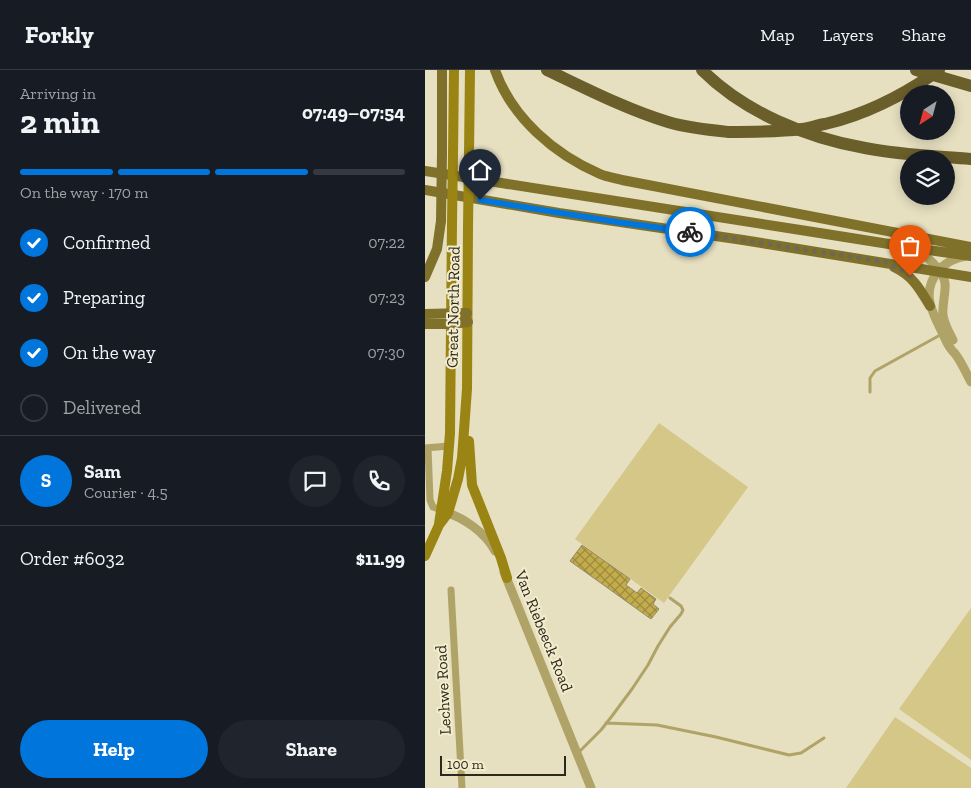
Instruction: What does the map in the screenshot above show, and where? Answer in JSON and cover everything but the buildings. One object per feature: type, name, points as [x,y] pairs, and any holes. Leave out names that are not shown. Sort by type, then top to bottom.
[{"type":"highway","points":[[547,70],[611,100],[670,122],[701,129],[729,132],[765,132],[804,128],[841,120],[865,112],[890,100],[921,83],[939,70]]},
{"type":"highway","points":[[702,70],[752,107],[775,120],[819,138],[866,149],[971,160]]},
{"type":"highway","points":[[916,70],[971,86]]},
{"type":"main road","points":[[425,277],[437,249],[441,221],[442,70]]},
{"type":"main road","name":"Great North Road","points":[[444,512],[449,446],[454,70]]},
{"type":"main road","name":"Great North Road","points":[[444,512],[458,479],[465,420],[468,318],[470,70]]},
{"type":"main road","points":[[495,70],[503,88],[514,105],[536,132],[564,155],[602,175],[971,247]]},
{"type":"main road","points":[[425,171],[971,256]]},
{"type":"main road","points":[[425,190],[971,277]]},
{"type":"main road","points":[[425,196],[480,200]]},
{"type":"main road","points":[[885,262],[910,276],[930,306]]},
{"type":"main road","points":[[425,314],[451,319]]},
{"type":"main road","points":[[425,324],[468,318]]},
{"type":"main road","points":[[465,420],[472,485],[507,578]]},
{"type":"main road","points":[[425,556],[444,512]]},
{"type":"street","points":[[914,248],[923,253],[943,276],[945,282],[943,315],[955,346],[956,355]]},
{"type":"street","points":[[971,256],[954,259],[944,265],[931,281],[929,298],[930,306],[943,334],[971,382]]},
{"type":"street","points":[[444,512],[433,507],[430,500],[426,448],[449,446]]},
{"type":"street","name":"Van Riebeeck Road","points":[[444,512],[477,529],[494,549],[591,788]]},
{"type":"street","name":"Lechwe Road","points":[[451,590],[462,788]]},
{"type":"lane","points":[[870,392],[871,378],[875,371],[943,334]]},
{"type":"lane","points":[[577,753],[601,730],[632,689],[666,633],[681,614],[683,610],[681,606],[670,598]]},
{"type":"lane","points":[[606,723],[657,725],[789,755],[801,753],[823,738]]},
{"type":"shaded area","points":[[659,423],[748,487],[664,603],[575,539]]},
{"type":"shaded area","points":[[971,608],[971,760],[899,709]]},
{"type":"shaded area","points":[[895,717],[971,768],[971,788],[846,788]]},
{"type":"way so far","points":[[690,232],[885,262],[910,276]]},
{"type":"route","points":[[480,200],[690,232]]}]
